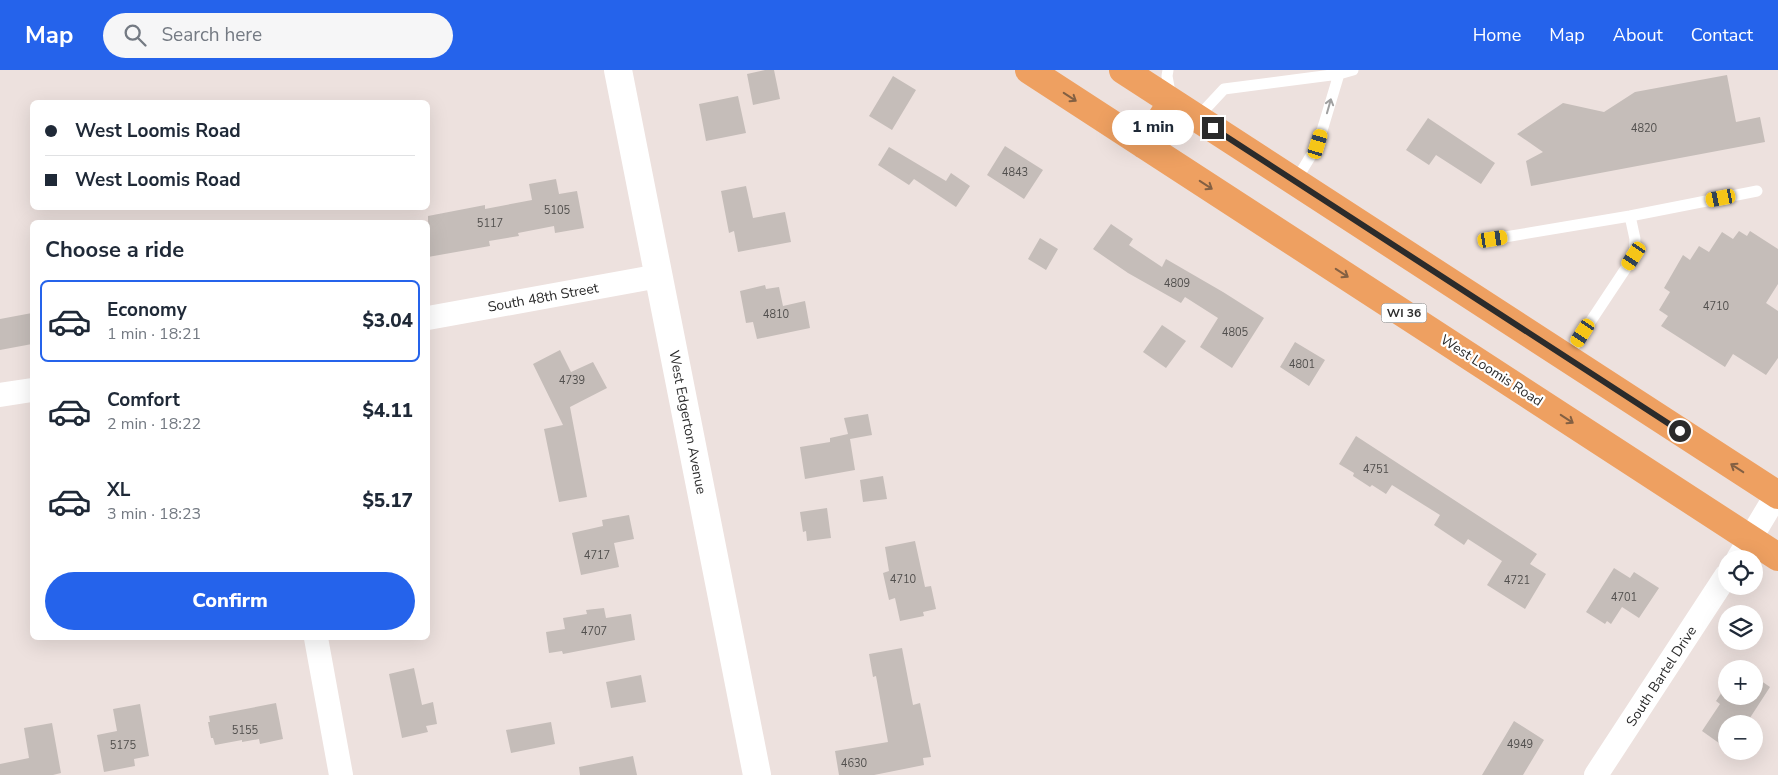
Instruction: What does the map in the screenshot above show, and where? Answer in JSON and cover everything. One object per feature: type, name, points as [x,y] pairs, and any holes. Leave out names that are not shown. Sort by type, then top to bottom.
[{"type":"main road","name":"West Loomis Road","points":[[1029,70],[1144,145],[1744,549],[1778,557]]},
{"type":"main road","points":[[1123,70],[1778,493]]},
{"type":"main road","points":[[1144,145],[1172,102]]},
{"type":"street","name":"West Edgerton Avenue","points":[[618,70],[757,775]]},
{"type":"street","name":"South 48th Street","points":[[430,318],[659,276]]},
{"type":"street","points":[[0,396],[30,390]]},
{"type":"street","points":[[1744,549],[1778,493]]},
{"type":"street","name":"South Bartel Drive","points":[[1596,775],[1718,588]]},
{"type":"street","points":[[316,640],[341,775]]},
{"type":"lane","points":[[1168,70],[1167,76],[1172,102]]},
{"type":"lane","points":[[1197,118],[1224,89],[1339,74],[1353,70]]},
{"type":"lane","points":[[1295,182],[1318,144],[1339,74]]},
{"type":"lane","points":[[1493,239],[1630,216],[1757,191]]},
{"type":"lane","points":[[1567,357],[1634,256],[1635,239],[1630,216]]},
{"type":"building","points":[[774,70],[780,99],[753,105],[747,74]]},
{"type":"building","points":[[1727,75],[1736,122],[1760,117],[1765,142],[1531,186],[1526,161],[1543,152],[1517,134],[1563,103],[1604,112],[1635,92]]},
{"type":"building","points":[[893,76],[916,90],[892,130],[869,116]]},
{"type":"building","points":[[738,96],[746,133],[706,141],[699,104]]},
{"type":"building","points":[[1428,118],[1495,163],[1481,184],[1436,155],[1429,165],[1406,150]]},
{"type":"building","points":[[1005,146],[1043,170],[1024,199],[987,175]]},
{"type":"building","points":[[889,147],[946,181],[951,173],[970,186],[956,207],[914,179],[909,185],[878,165]]},
{"type":"building","points":[[556,179],[559,194],[577,191],[584,228],[555,233],[554,226],[518,233],[519,236],[489,241],[490,246],[430,257],[430,220],[428,220],[428,216],[485,205],[485,209],[532,200],[529,184]]},
{"type":"building","points":[[746,186],[753,218],[785,212],[791,242],[738,252],[734,231],[729,233],[721,191]]},
{"type":"building","points":[[1111,224],[1133,239],[1129,245],[1162,267],[1166,259],[1264,318],[1232,368],[1200,347],[1218,318],[1185,297],[1181,303],[1128,273],[1093,249]]},
{"type":"building","points":[[1739,231],[1747,236],[1750,231],[1778,249],[1778,284],[1766,303],[1778,311],[1778,358],[1766,375],[1733,354],[1725,367],[1661,326],[1668,316],[1659,310],[1670,292],[1664,288],[1683,255],[1690,260],[1699,246],[1709,252],[1722,232],[1733,239]]},
{"type":"building","points":[[1040,238],[1058,249],[1046,270],[1028,259]]},
{"type":"building","points":[[765,285],[766,289],[779,287],[783,306],[805,301],[810,328],[757,339],[753,322],[746,323],[740,291]]},
{"type":"building","points":[[30,313],[30,344],[0,350],[0,319]]},
{"type":"building","points":[[1162,325],[1186,341],[1166,368],[1143,352]]},
{"type":"building","points":[[1295,342],[1325,360],[1309,386],[1280,367]]},
{"type":"building","points":[[560,350],[571,372],[593,362],[607,388],[570,407],[587,497],[559,502],[544,429],[563,425],[533,364]]},
{"type":"building","points":[[868,414],[872,435],[850,439],[855,470],[805,479],[800,447],[830,442],[830,438],[848,434],[844,418]]},
{"type":"building","points":[[1356,436],[1537,554],[1530,564],[1546,574],[1525,609],[1487,585],[1502,561],[1468,539],[1464,545],[1434,525],[1440,515],[1392,485],[1386,494],[1372,485],[1370,487],[1353,476],[1354,473],[1339,464]]},
{"type":"building","points":[[883,476],[887,499],[863,502],[860,480]]},
{"type":"building","points":[[827,508],[831,538],[807,541],[806,531],[803,532],[800,512]]},
{"type":"building","points":[[629,515],[634,539],[614,543],[619,567],[581,575],[572,533],[603,526],[602,520]]},
{"type":"building","points":[[915,541],[925,587],[931,586],[936,609],[923,612],[924,616],[900,621],[895,598],[889,600],[883,573],[889,571],[885,547]]},
{"type":"building","points":[[1614,568],[1630,578],[1634,572],[1659,588],[1639,618],[1622,607],[1611,624],[1607,621],[1605,624],[1586,612]]},
{"type":"building","points":[[604,608],[606,618],[631,614],[635,640],[563,654],[562,651],[549,653],[546,632],[565,629],[563,618],[587,614],[586,610]]},
{"type":"building","points":[[902,648],[913,705],[920,703],[931,757],[923,758],[924,765],[874,775],[839,775],[835,751],[888,742],[876,676],[873,677],[869,654]]},
{"type":"building","points":[[414,668],[422,705],[433,702],[437,724],[426,726],[428,732],[402,738],[389,674]]},
{"type":"building","points":[[641,675],[646,702],[611,708],[606,682]]},
{"type":"building","points":[[1763,682],[1770,687],[1763,698]]},
{"type":"building","points":[[276,703],[283,739],[260,744],[259,739],[215,745],[213,738],[211,738],[208,722],[210,722],[209,716]]},
{"type":"building","points":[[140,704],[149,756],[134,759],[135,766],[104,772],[97,735],[117,731],[113,709]]},
{"type":"building","points":[[1719,705],[1758,705],[1752,715],[1718,715],[1718,742],[1702,731]]},
{"type":"building","points":[[1514,721],[1544,740],[1523,775],[1482,775]]},
{"type":"building","points":[[551,722],[555,744],[511,753],[506,730]]},
{"type":"building","points":[[52,723],[61,773],[53,775],[0,775],[0,764],[29,758],[24,728]]},
{"type":"building","points":[[633,756],[637,775],[580,775],[579,767]]},
{"type":"route","points":[[1213,128],[1680,431]]}]
